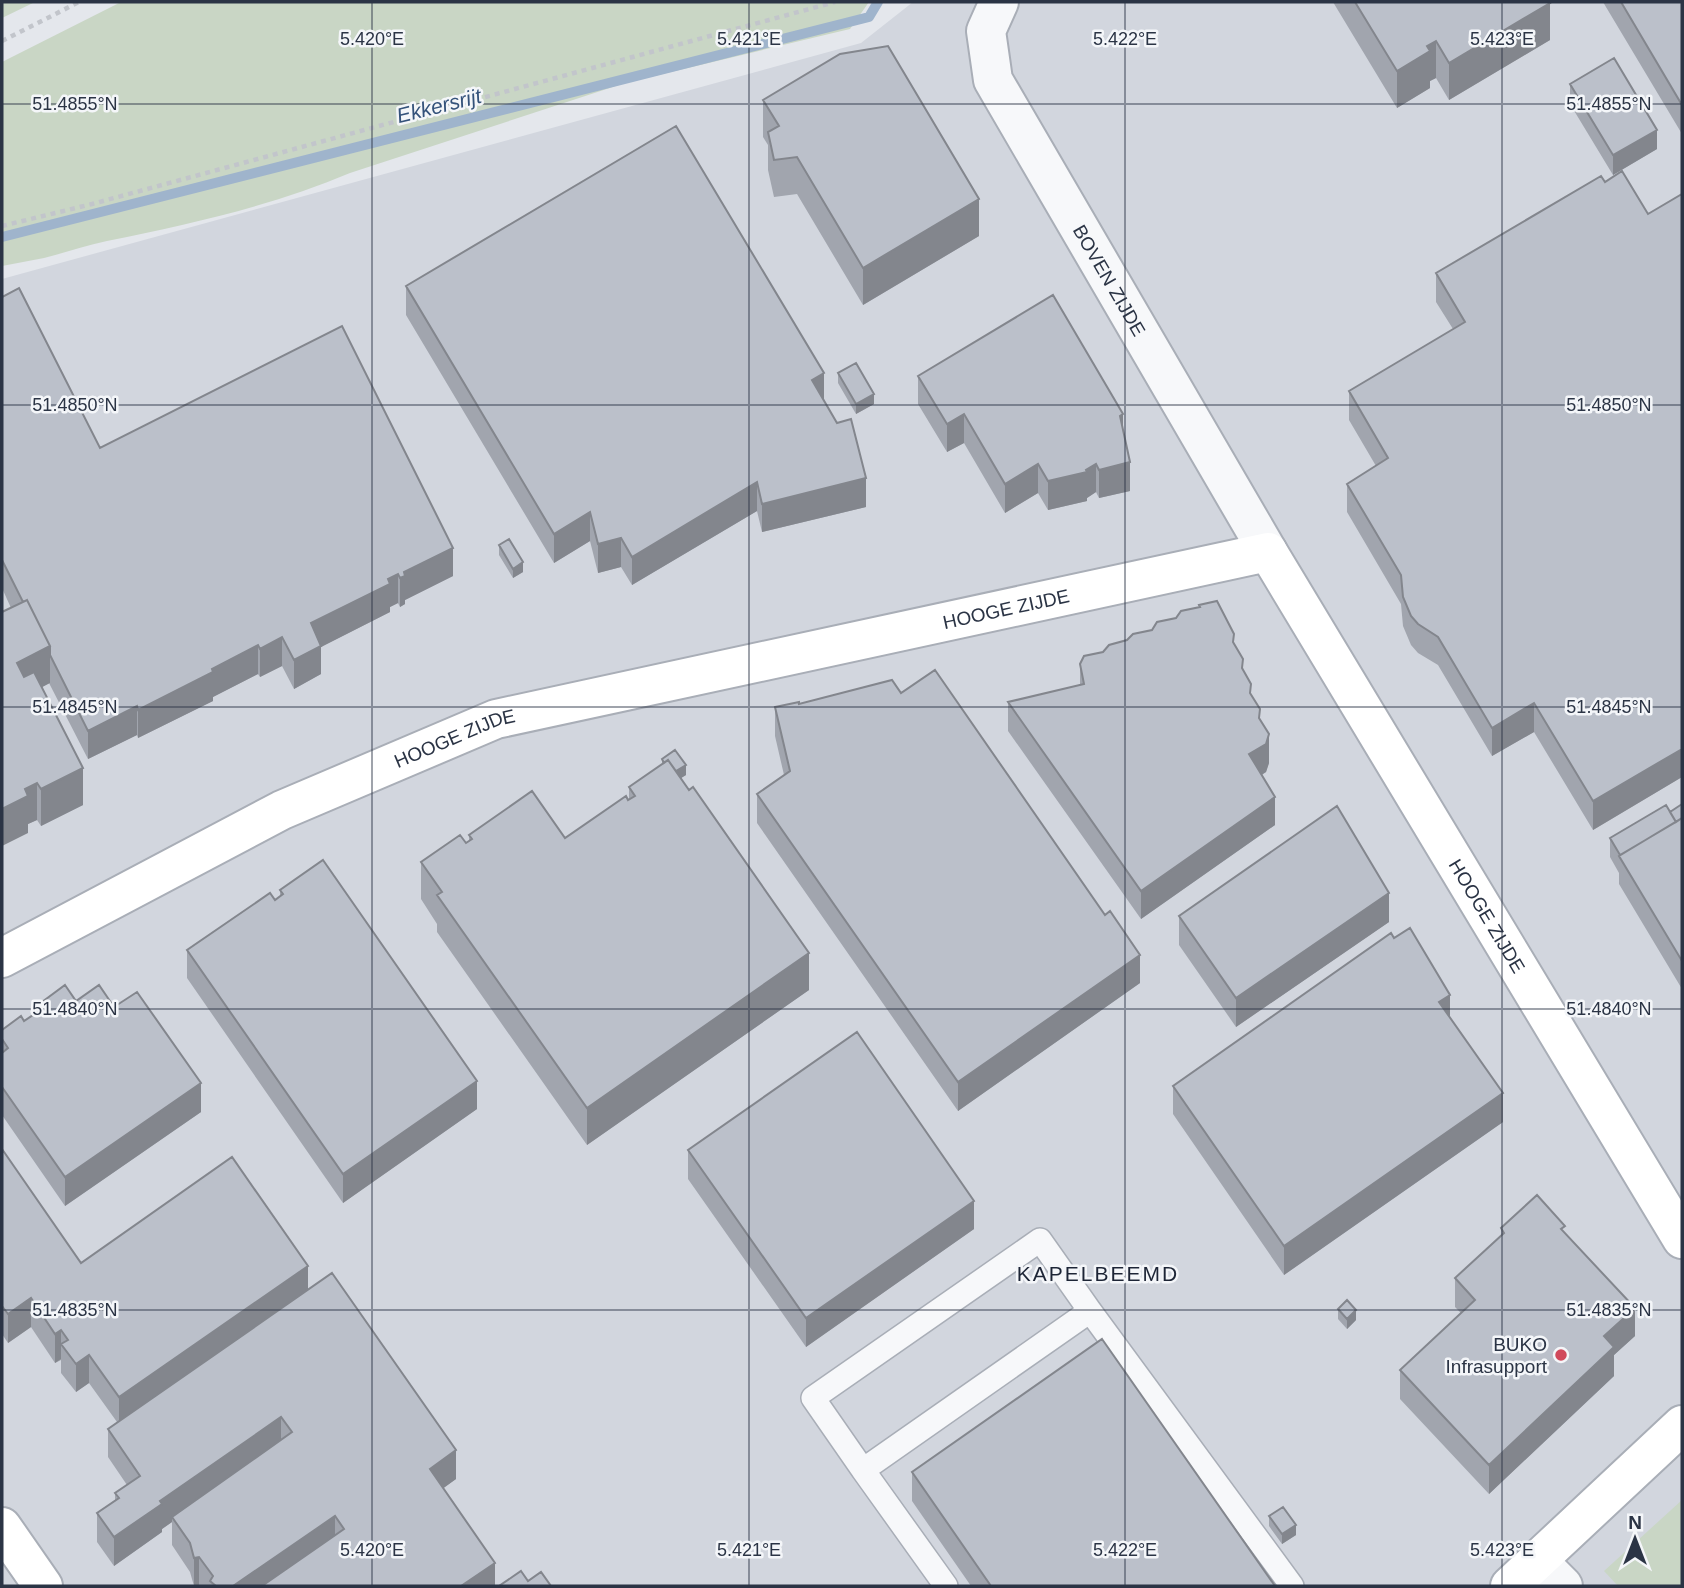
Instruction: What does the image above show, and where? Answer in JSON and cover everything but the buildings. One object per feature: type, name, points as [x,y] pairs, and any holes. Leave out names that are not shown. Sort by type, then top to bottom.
[{"type":"street","name":"BOVEN ZIJDE","points":[[999,2],[986,31],[993,80],[1268,552]]},
{"type":"street","name":"HOOGE ZIJDE","points":[[2,958],[282,810],[496,719],[1268,552],[1682,1239]]},
{"type":"street","points":[[1510,1586],[1550,1573],[1682,1425]]},
{"type":"street","points":[[2,1527],[43,1586]]},
{"type":"lane","points":[[946,1586],[813,1398],[1040,1240],[1292,1586]]},
{"type":"lane","points":[[863,1470],[1090,1311]]},
{"type":"path","points":[[2,41],[79,2]]},
{"type":"path","points":[[2,226],[92,204],[835,2]]},
{"type":"shaded area","name":"KAPELBEEMD","points":[[913,2],[1682,2],[1682,1586],[2,1586],[2,279],[861,43]]},
{"type":"green space","points":[[2,2],[35,2],[2,18]]},
{"type":"green space","points":[[121,2],[869,2],[850,29],[625,83],[261,205],[2,266],[2,62]]},
{"type":"green space","points":[[1682,1500],[1682,1586],[1618,1586],[1604,1571]]},
{"type":"waterway","name":"Ekkersrijt","points":[[2,237],[869,17],[878,2]]},
{"type":"place","name":"BUKO Infrasupport","points":[[1561,1355]]},
{"type":"district","name":"KAPELBEEMD","points":[[1098,1274]]}]
